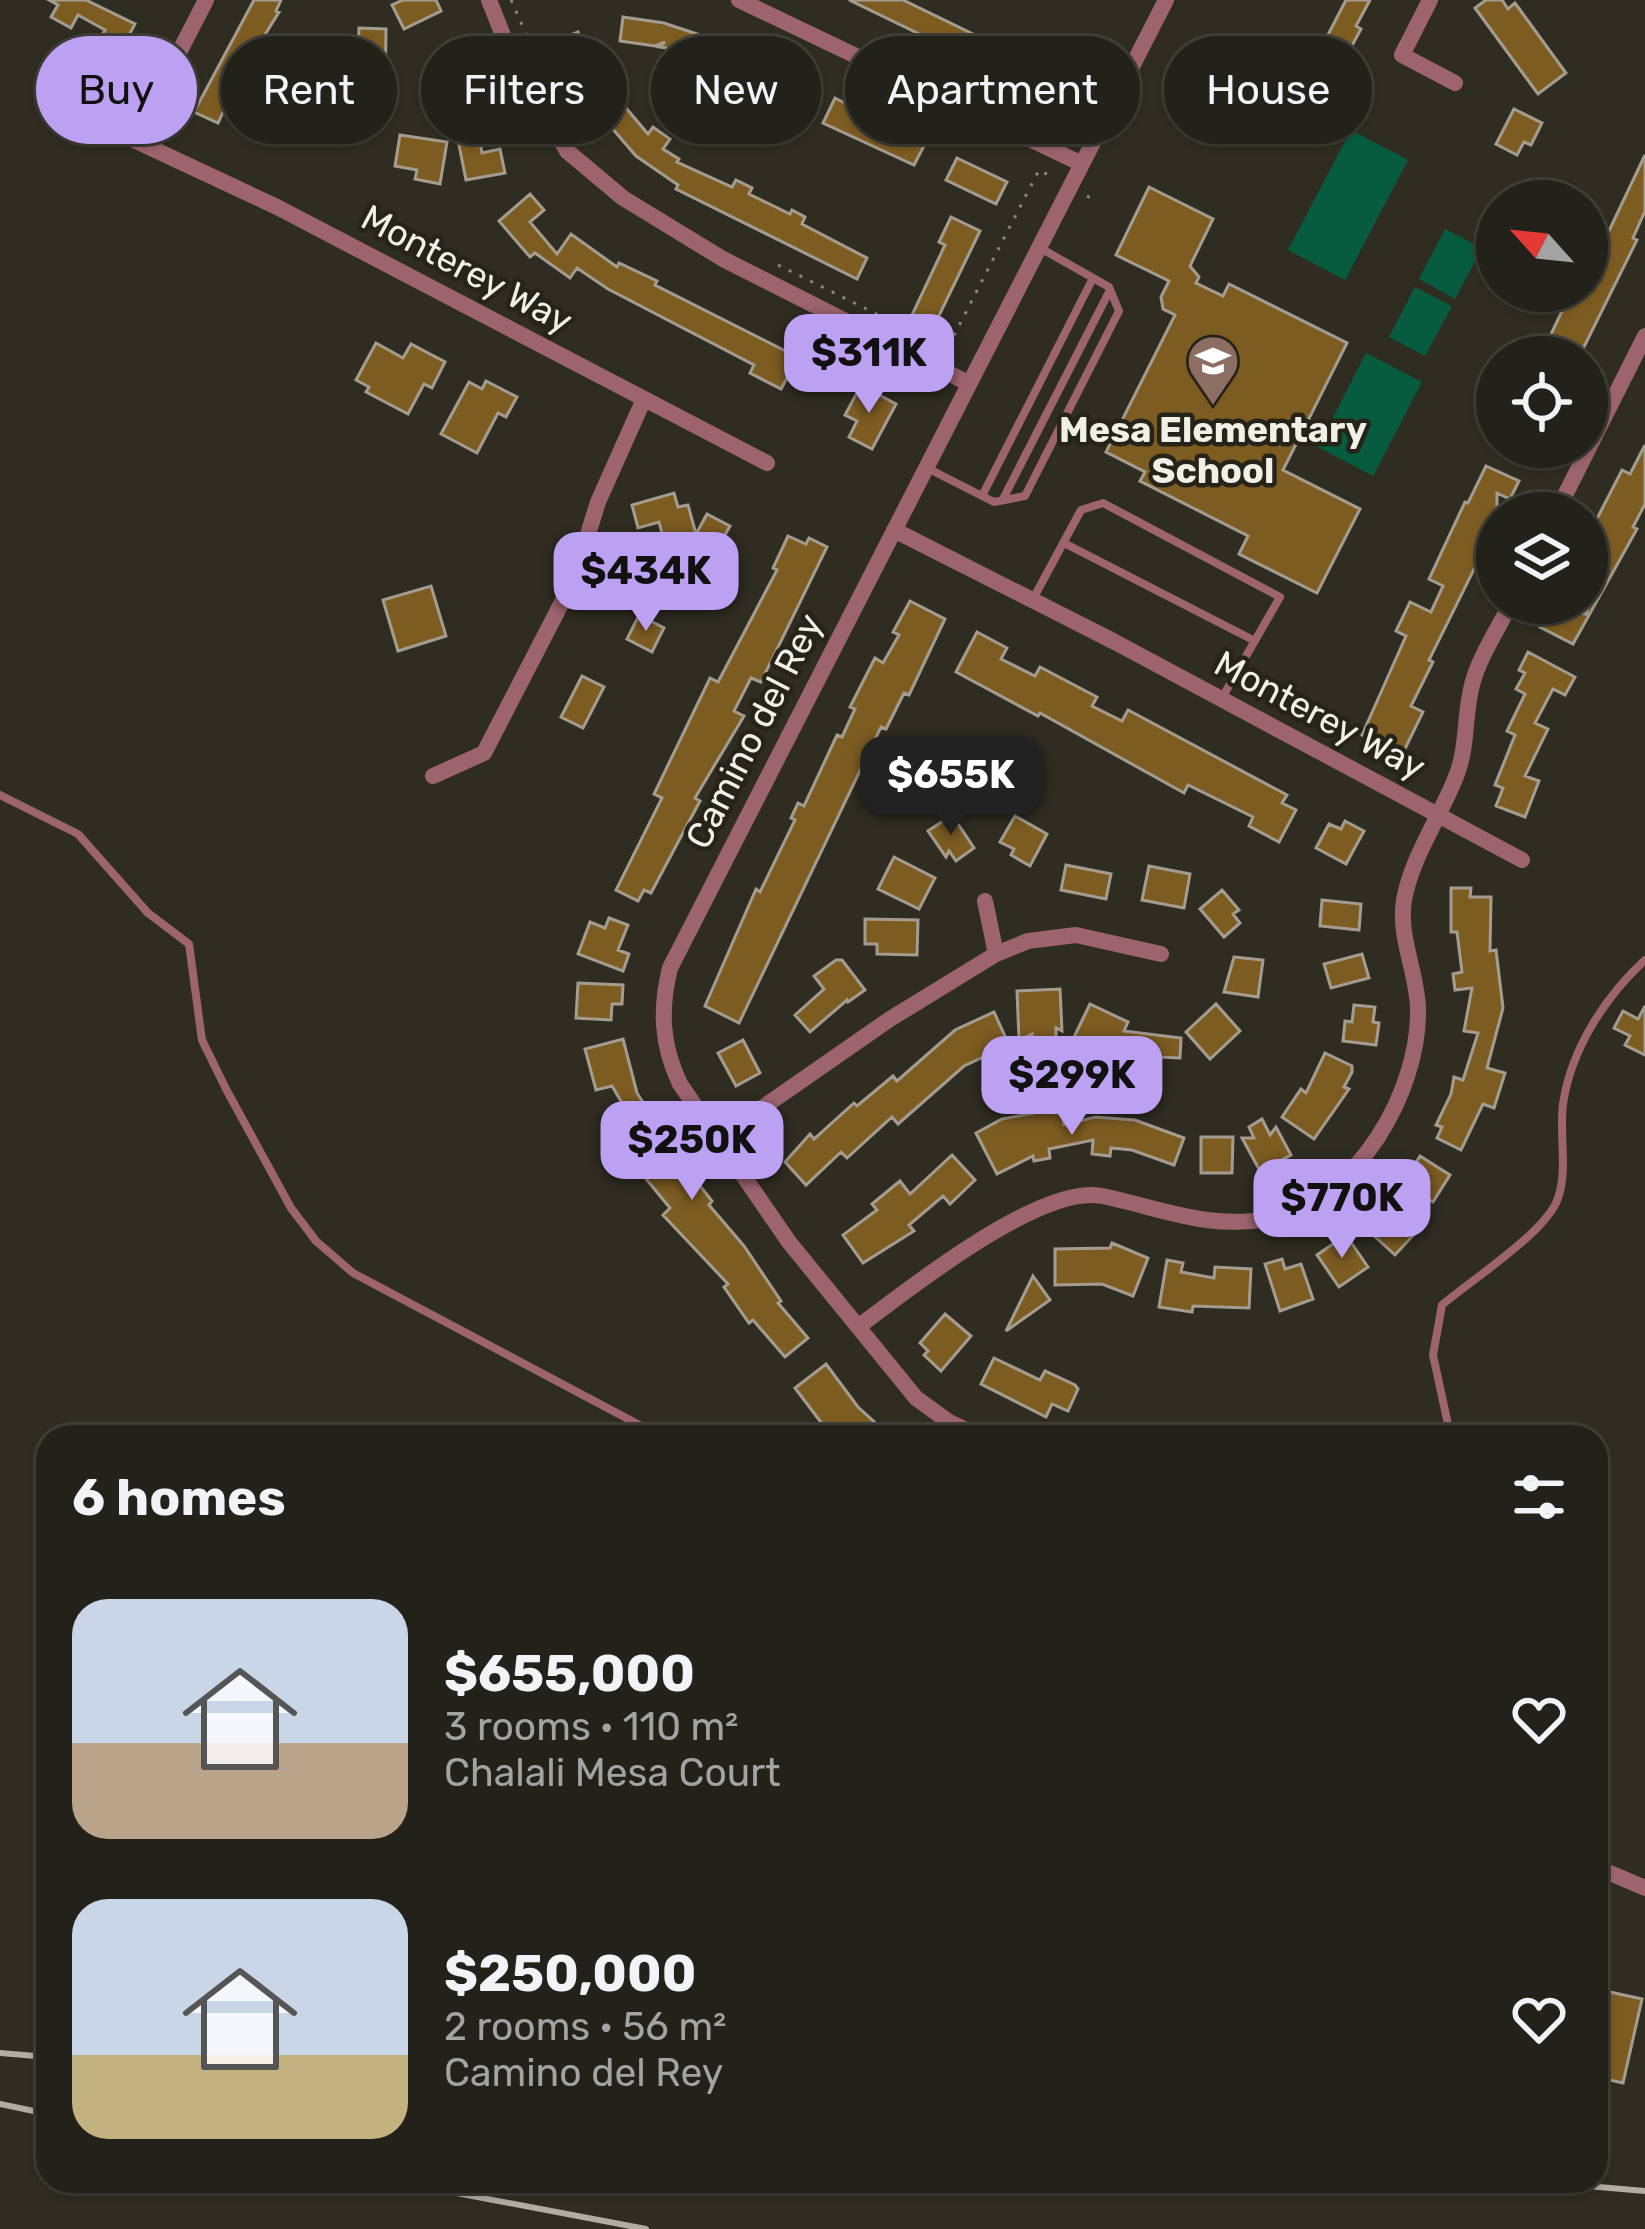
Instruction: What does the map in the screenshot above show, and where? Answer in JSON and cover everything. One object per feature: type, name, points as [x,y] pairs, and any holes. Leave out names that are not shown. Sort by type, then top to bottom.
[{"type":"street","name":"Monterey Way","points":[[205,0],[134,140],[277,207],[767,463]]},
{"type":"street","points":[[739,0],[1081,164]]},
{"type":"street","name":"Camino del Rey","points":[[955,1425],[916,1398],[788,1242],[680,1084],[668,1060],[662,1002],[670,968],[1166,0]]},
{"type":"street","points":[[1430,0],[1402,55],[1455,82]]},
{"type":"street","points":[[499,1],[506,36]]},
{"type":"street","points":[[563,144],[623,198],[723,259],[968,383]]},
{"type":"street","points":[[1567,492],[1645,336]]},
{"type":"street","points":[[433,776],[484,753],[574,579],[598,502],[644,399]]},
{"type":"street","name":"Monterey Way","points":[[894,530],[1522,860]]},
{"type":"street","points":[[858,1327],[1038,1207],[1066,1196],[1099,1195],[1203,1222],[1232,1223],[1275,1218],[1310,1204],[1340,1182],[1389,1118],[1417,1037],[1418,1003],[1406,944],[1405,900],[1466,746],[1477,670],[1500,624]]},
{"type":"street","points":[[985,902],[996,954]]},
{"type":"street","points":[[719,1138],[890,1019],[996,954],[1028,940],[1076,935],[1160,954]]},
{"type":"street","points":[[1608,1872],[1645,1888]]},
{"type":"lane","points":[[926,467],[994,502],[1024,496],[1033,480],[1119,311],[1110,290],[1038,247]]},
{"type":"lane","points":[[982,496],[1093,278]]},
{"type":"lane","points":[[1003,500],[1110,290]]},
{"type":"lane","points":[[1033,601],[1082,510],[1103,503],[1280,597],[1222,700]]},
{"type":"lane","points":[[1064,543],[1255,641]]},
{"type":"lane","points":[[0,795],[78,834],[148,913],[189,944],[202,1040],[291,1208],[316,1241],[352,1273],[640,1425]]},
{"type":"lane","points":[[1448,1425],[1433,1355],[1442,1305],[1540,1228],[1559,1197],[1563,1102],[1584,1037],[1618,985],[1645,960]]},
{"type":"path","points":[[499,1],[520,36]]},
{"type":"path","points":[[588,144],[596,157]]},
{"type":"path","points":[[781,266],[947,349],[1039,170],[1096,201]]},
{"type":"green space","points":[[1372,141],[1408,160],[1345,280],[1288,250],[1344,144]]},
{"type":"green space","points":[[1445,229],[1476,245],[1476,259],[1455,299],[1419,279]]},
{"type":"green space","points":[[1415,287],[1452,306],[1425,356],[1389,337]]},
{"type":"green space","points":[[1366,353],[1422,382],[1373,476],[1318,447]]},
{"type":"building","points":[[49,0],[86,0],[135,24],[129,36],[102,36],[105,30],[78,15],[71,28],[51,17],[58,5]]},
{"type":"building","points":[[254,0],[281,0],[264,36],[235,36]]},
{"type":"building","points":[[403,0],[436,0],[441,11],[404,29],[392,5]]},
{"type":"building","points":[[849,0],[903,0],[977,36],[923,36]]},
{"type":"building","points":[[1346,0],[1370,0],[1356,26],[1361,29],[1357,36],[1327,36]]},
{"type":"building","points":[[1486,0],[1502,0],[1508,9],[1515,3],[1566,73],[1538,94],[1475,8]]},
{"type":"building","points":[[623,17],[664,23],[703,36],[651,36],[651,45],[627,42],[627,36],[621,36]]},
{"type":"building","points":[[359,28],[386,29],[386,36],[359,36]]},
{"type":"building","points":[[221,62],[218,123],[197,113]]},
{"type":"building","points":[[835,98],[845,103],[845,133],[823,123]]},
{"type":"building","points":[[627,109],[648,134],[651,130],[651,144],[666,144],[663,149],[677,162],[732,187],[736,180],[752,188],[749,194],[805,217],[802,224],[867,258],[857,279],[676,189],[678,185],[626,144]]},
{"type":"building","points":[[1514,109],[1542,123],[1531,145],[1524,142],[1517,155],[1496,144]]},
{"type":"building","points":[[400,135],[421,138],[421,144],[447,144],[440,184],[415,179],[417,170],[395,166]]},
{"type":"building","points":[[459,144],[480,144],[482,153],[500,149],[505,173],[466,180]]},
{"type":"building","points":[[868,144],[925,144],[914,165]]},
{"type":"building","points":[[1645,155],[1645,211],[1633,238],[1637,240],[1608,298],[1608,233]]},
{"type":"building","points":[[957,158],[1007,182],[996,204],[946,180]]},
{"type":"building","points":[[1149,187],[1213,219],[1190,266],[1199,277],[1196,283],[1223,296],[1229,284],[1347,343],[1283,470],[1360,509],[1317,593],[1239,554],[1248,536],[1140,481],[1145,472],[1106,452],[1175,315],[1163,309],[1161,297],[1169,281],[1116,255]]},
{"type":"building","points":[[530,194],[544,210],[530,222],[557,254],[571,234],[617,267],[619,263],[657,281],[655,285],[815,366],[804,387],[787,378],[781,389],[750,373],[754,365],[577,268],[570,278],[535,253],[530,257],[499,221]]},
{"type":"building","points":[[951,217],[980,231],[934,326],[912,315],[945,245],[939,242]]},
{"type":"building","points":[[1562,312],[1601,312],[1589,336],[1550,336]]},
{"type":"building","points":[[376,343],[403,358],[411,344],[445,362],[432,388],[424,384],[408,414],[366,392],[369,387],[356,380]]},
{"type":"building","points":[[486,381],[517,397],[506,417],[498,413],[477,453],[441,434],[469,382],[482,389]]},
{"type":"building","points":[[861,385],[896,404],[872,449],[849,437],[857,421],[845,415]]},
{"type":"building","points":[[1645,445],[1645,504],[1633,527],[1637,529],[1608,581],[1608,497],[1622,470],[1630,474]]},
{"type":"building","points":[[1485,468],[1519,481],[1514,492],[1476,492],[1476,565],[1411,706],[1423,712],[1402,755],[1362,735],[1406,636],[1396,631],[1410,602],[1431,612],[1443,586],[1429,579]]},
{"type":"building","points":[[674,493],[678,507],[688,505],[696,534],[707,514],[730,526],[718,547],[706,541],[667,552],[659,522],[638,528],[632,505]]},
{"type":"building","points":[[788,536],[806,544],[809,538],[827,547],[761,682],[751,678],[734,711],[744,716],[695,798],[700,801],[651,893],[644,890],[638,901],[616,890],[662,798],[654,794],[710,678],[718,682],[777,570],[773,568]]},
{"type":"building","points":[[431,586],[446,636],[398,651],[383,600]]},
{"type":"building","points":[[910,601],[945,619],[909,695],[904,693],[886,729],[881,727],[739,1023],[705,1006],[756,889],[760,892],[795,820],[791,818],[798,803],[804,806],[837,735],[842,737],[855,709],[850,707],[875,658],[883,663],[899,635],[893,632]]},
{"type":"building","points":[[639,615],[664,628],[652,652],[627,639]]},
{"type":"building","points":[[1542,624],[1584,624],[1573,644]]},
{"type":"building","points":[[977,632],[1007,648],[1001,659],[1035,676],[1040,667],[1097,697],[1092,706],[1122,721],[1128,710],[1287,795],[1282,803],[1296,810],[1279,842],[1249,826],[1253,817],[1188,785],[1184,793],[956,672]]},
{"type":"building","points":[[1528,652],[1575,677],[1565,695],[1553,689],[1535,723],[1548,729],[1525,776],[1539,781],[1525,817],[1496,806],[1503,788],[1495,785],[1515,735],[1507,731],[1525,694],[1516,689],[1525,673],[1519,670]]},
{"type":"building","points":[[582,676],[604,687],[583,728],[561,717]]},
{"type":"building","points":[[952,815],[974,848],[956,861],[949,851],[946,857],[928,831]]},
{"type":"building","points":[[1015,816],[1047,834],[1030,866],[1000,842]]},
{"type":"building","points":[[1345,821],[1364,831],[1346,864],[1316,848],[1329,824],[1341,829]]},
{"type":"building","points":[[894,857],[935,878],[919,909],[878,889]]},
{"type":"building","points":[[1066,865],[1111,874],[1106,899],[1061,890]]},
{"type":"building","points":[[1149,866],[1190,874],[1184,908],[1142,900]]},
{"type":"building","points":[[1451,888],[1471,888],[1470,897],[1491,897],[1490,951],[1496,950],[1503,1008],[1487,1068],[1505,1073],[1494,1108],[1483,1104],[1461,1150],[1437,1138],[1442,1127],[1436,1125],[1454,1077],[1463,1080],[1478,1033],[1464,1031],[1472,988],[1455,990],[1453,974],[1462,972],[1457,932],[1451,932]]},
{"type":"building","points":[[1222,890],[1239,910],[1233,914],[1240,923],[1224,937],[1200,909]]},
{"type":"building","points":[[1322,900],[1361,904],[1359,930],[1320,926]]},
{"type":"building","points":[[609,918],[628,925],[618,950],[629,954],[623,971],[578,954],[590,922],[605,928]]},
{"type":"building","points":[[865,919],[918,920],[917,955],[877,954],[877,944],[865,944]]},
{"type":"building","points":[[1362,954],[1369,978],[1331,988],[1324,964]]},
{"type":"building","points":[[1234,957],[1263,960],[1258,997],[1224,992]]},
{"type":"building","points":[[842,960],[865,990],[810,1032],[795,1015],[824,989],[814,976]]},
{"type":"building","points":[[578,983],[623,985],[622,1004],[612,1004],[611,1020],[576,1018]]},
{"type":"building","points":[[1060,989],[1062,1031],[1056,1028],[1056,1043],[1032,1044],[1032,1034],[1019,1040],[1017,991]]},
{"type":"building","points":[[1090,1004],[1128,1022],[1124,1031],[1181,1038],[1180,1058],[1157,1057],[1157,1066],[1129,1064],[1074,1037]]},
{"type":"building","points":[[1216,1004],[1240,1031],[1210,1059],[1186,1032]]},
{"type":"building","points":[[1354,1005],[1375,1007],[1376,1045],[1343,1041],[1345,1021],[1352,1022]]},
{"type":"building","points":[[1645,1006],[1645,1055],[1625,1045],[1630,1036],[1614,1028],[1623,1011],[1638,1019]]},
{"type":"building","points":[[994,1012],[1009,1045],[964,1066],[898,1124],[892,1117],[847,1158],[841,1152],[806,1185],[785,1162],[810,1134],[814,1139],[893,1076],[897,1081],[955,1030]]},
{"type":"building","points":[[623,1039],[637,1093],[653,1118],[649,1121],[808,1338],[785,1357],[753,1320],[749,1323],[724,1287],[728,1284],[663,1215],[670,1208],[633,1163],[639,1157],[613,1116],[625,1108],[612,1086],[596,1090],[585,1049]]},
{"type":"building","points":[[743,1040],[760,1073],[736,1086],[718,1053]]},
{"type":"building","points":[[1325,1053],[1352,1066],[1352,1072],[1344,1087],[1349,1089],[1314,1139],[1282,1117],[1301,1089],[1306,1093]]},
{"type":"building","points":[[1061,1108],[1064,1125],[1095,1117],[1135,1120],[1184,1138],[1174,1165],[1132,1150],[1111,1148],[1110,1156],[1092,1154],[1093,1140],[1049,1149],[1050,1158],[1034,1161],[1033,1156],[997,1174],[976,1133],[1002,1119]]},
{"type":"building","points":[[1262,1119],[1270,1135],[1276,1127],[1291,1155],[1260,1171],[1242,1138],[1254,1138],[1249,1127]]},
{"type":"building","points":[[1201,1137],[1233,1137],[1232,1173],[1201,1173]]},
{"type":"building","points":[[952,1155],[975,1180],[950,1204],[943,1196],[909,1225],[914,1231],[863,1263],[843,1235],[877,1210],[872,1204],[900,1181],[910,1194]]},
{"type":"building","points":[[1420,1156],[1450,1175],[1433,1202],[1425,1197],[1406,1218],[1419,1229],[1395,1255],[1360,1223],[1371,1211],[1379,1218],[1408,1186],[1403,1183]]},
{"type":"building","points":[[1346,1235],[1368,1267],[1339,1287],[1317,1255]]},
{"type":"building","points":[[1112,1243],[1148,1258],[1133,1296],[1102,1284],[1055,1285],[1055,1249],[1110,1248]]},
{"type":"building","points":[[1282,1259],[1285,1269],[1301,1264],[1313,1299],[1280,1311],[1265,1264]]},
{"type":"building","points":[[1167,1260],[1183,1263],[1181,1272],[1214,1278],[1215,1267],[1251,1269],[1249,1308],[1193,1306],[1192,1312],[1159,1307]]},
{"type":"building","points":[[1033,1276],[1050,1300],[1006,1331]]},
{"type":"building","points":[[945,1314],[971,1336],[941,1371],[924,1355],[928,1351],[920,1343]]},
{"type":"building","points":[[994,1358],[1040,1380],[1045,1371],[1075,1385],[1078,1389],[1068,1411],[1052,1404],[1046,1417],[981,1384]]},
{"type":"building","points":[[826,1364],[878,1425],[823,1425],[795,1388]]},
{"type":"building","points":[[1608,1992],[1642,1999],[1623,2083],[1608,2080]]},
{"type":"railway","points":[[0,2053],[36,2056]]},
{"type":"railway","points":[[0,2104],[36,2112]]},
{"type":"railway","points":[[1608,2188],[1645,2191]]},
{"type":"railway","points":[[456,2193],[646,2229]]},
{"type":"place","name":"Mesa Elementary School","points":[[1213,407]]}]
